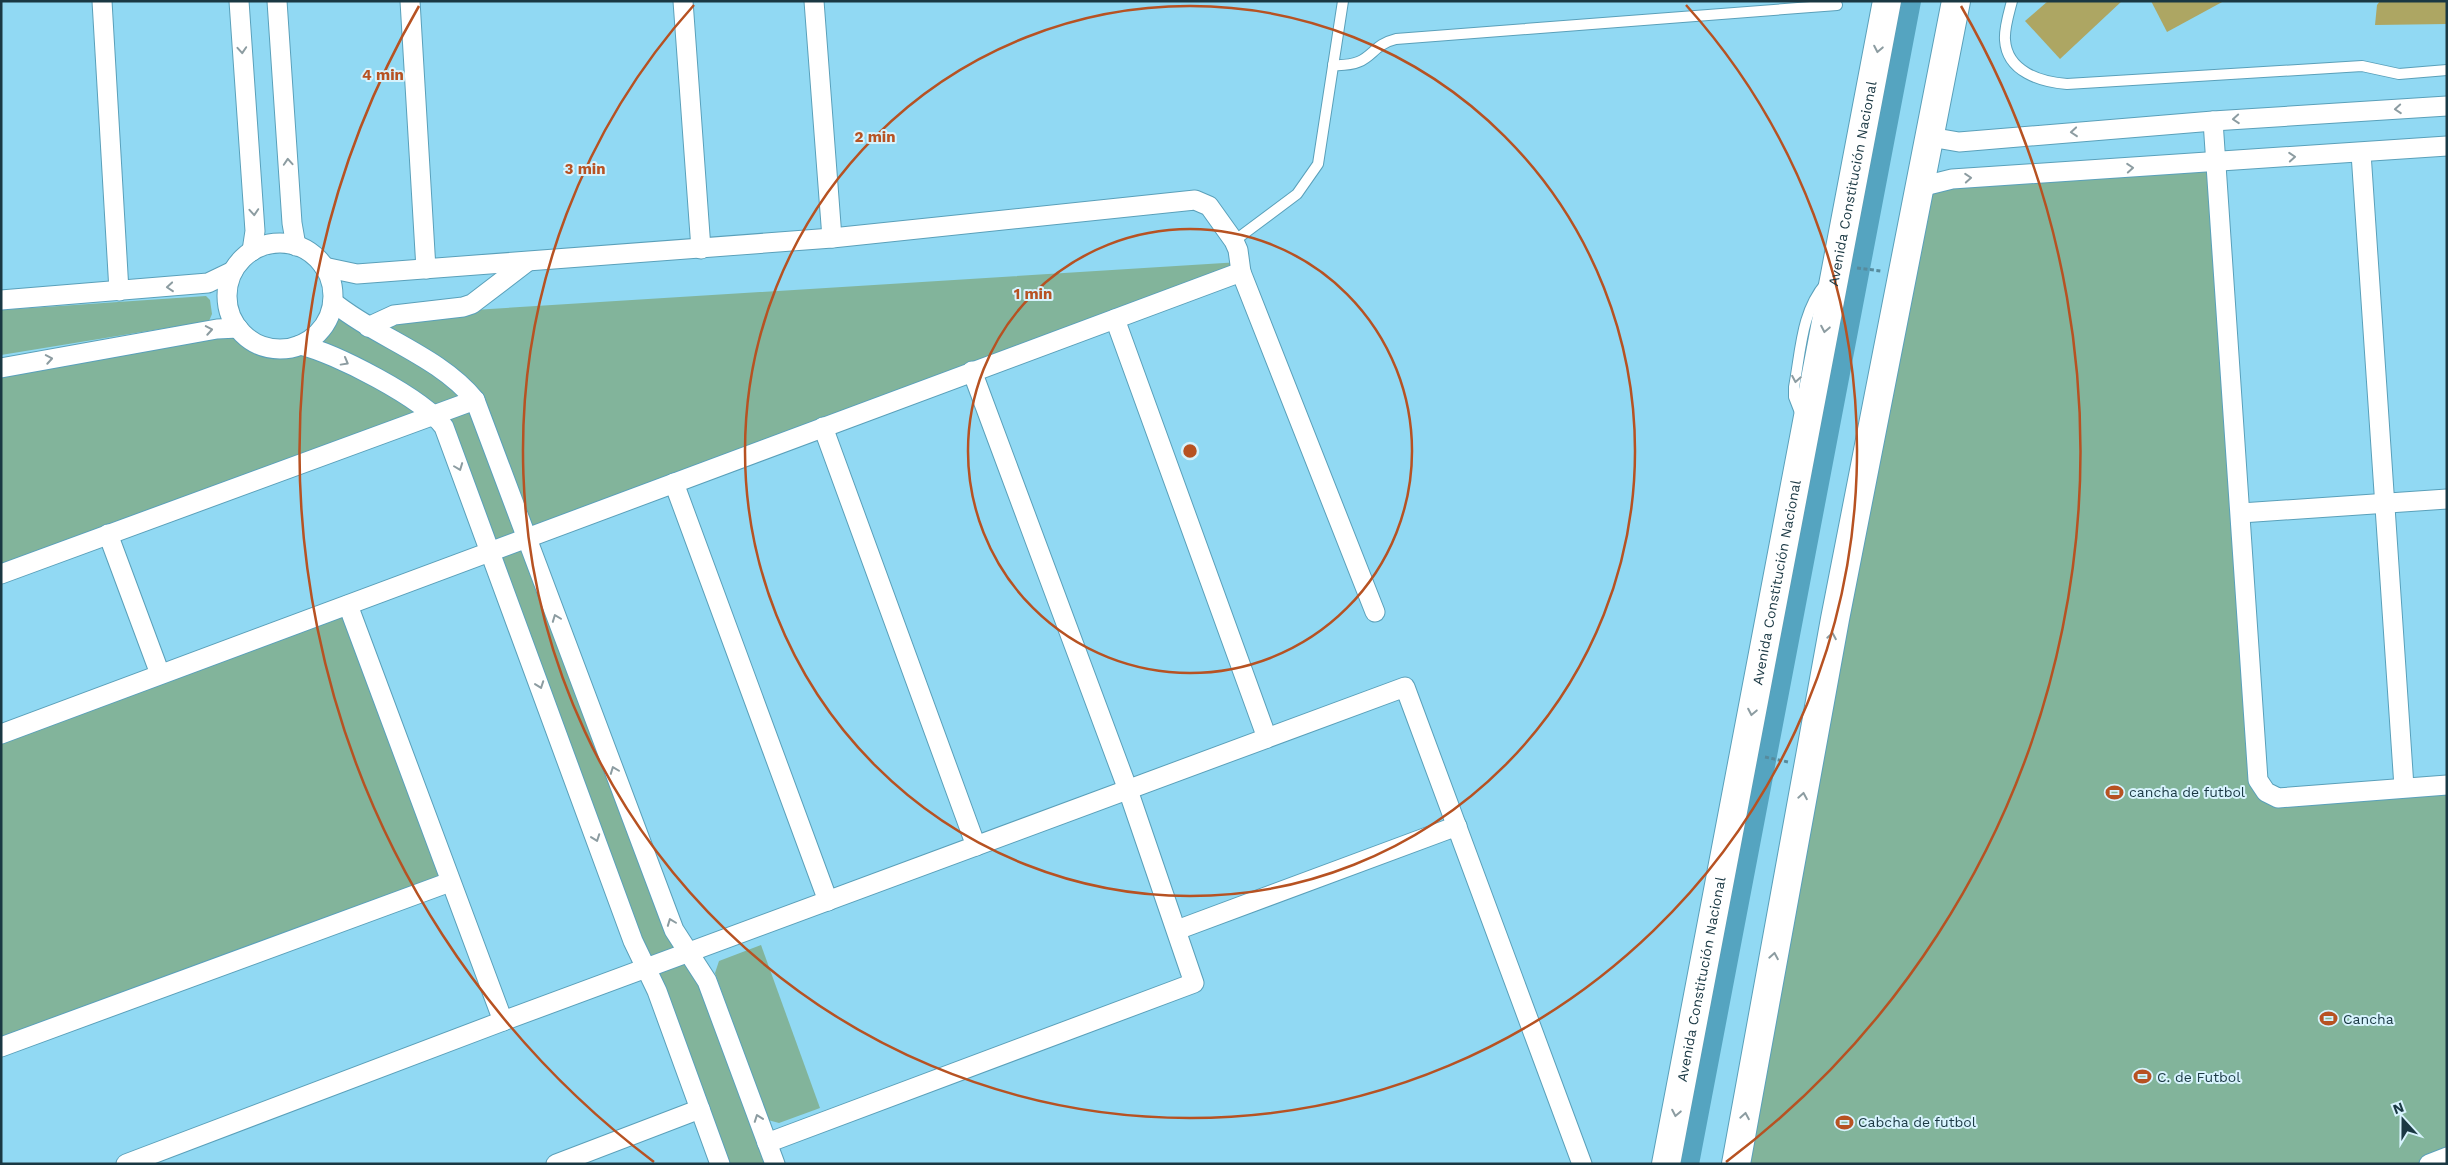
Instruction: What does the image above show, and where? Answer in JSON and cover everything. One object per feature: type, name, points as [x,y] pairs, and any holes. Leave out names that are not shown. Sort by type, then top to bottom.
[{"type":"main road","name":"Avenida Constitución Nacional","points":[[1666,1164],[1887,1]]},
{"type":"main road","points":[[1736,1164],[1808,766],[1956,1]]},
{"type":"street","points":[[102,1],[119,291]]},
{"type":"street","points":[[239,1],[255,231],[252,252]]},
{"type":"street","points":[[277,1],[292,223],[296,246]]},
{"type":"street","points":[[410,1],[426,269]]},
{"type":"street","points":[[683,1],[701,249]]},
{"type":"street","points":[[814,1],[832,238]]},
{"type":"street","points":[[1930,137],[1959,142],[2213,120],[2447,106]]},
{"type":"street","points":[[2213,120],[2258,770],[2261,787],[2278,798],[2447,785]]},
{"type":"street","points":[[1920,187],[1952,179],[2447,146]]},
{"type":"street","points":[[2361,153],[2404,787]]},
{"type":"street","points":[[324,267],[357,274],[701,249],[832,238],[1195,200],[1209,206],[1234,241],[1238,250],[1241,272],[1375,612]]},
{"type":"street","points":[[1,300],[208,283],[233,271],[252,252],[266,245],[281,243],[296,246],[312,254],[324,267],[332,284],[333,302],[323,327],[314,336],[300,345],[283,349],[266,347],[250,340],[238,328],[230,316],[227,301],[228,285],[233,271]]},
{"type":"street","points":[[368,328],[394,315],[463,307],[472,304],[527,262]]},
{"type":"street","points":[[1,734],[822,426],[1241,272]]},
{"type":"street","points":[[333,302],[368,328],[455,378],[475,400],[674,930],[707,981],[775,1164]]},
{"type":"street","points":[[1115,319],[1267,738]]},
{"type":"street","points":[[1,368],[218,329],[238,328]]},
{"type":"street","points":[[300,345],[332,354],[420,404],[435,415],[444,427],[492,551],[633,942],[657,991],[720,1164]]},
{"type":"street","points":[[767,1143],[1194,984],[1128,790],[972,372]]},
{"type":"street","points":[[1,574],[475,400]]},
{"type":"street","points":[[822,426],[976,846]]},
{"type":"street","points":[[674,483],[828,901]]},
{"type":"street","points":[[2241,513],[2447,499]]},
{"type":"street","points":[[108,534],[160,674]]},
{"type":"street","points":[[348,605],[503,1021]]},
{"type":"street","points":[[126,1164],[646,967],[1405,686],[1582,1164]]},
{"type":"street","points":[[1177,930],[1457,826]]},
{"type":"street","points":[[1,1047],[450,882]]},
{"type":"street","points":[[556,1164],[700,1109]]},
{"type":"street","points":[[2429,1164],[2447,1156]]},
{"type":"lane","points":[[1234,241],[1297,194],[1318,164],[1343,1]]},
{"type":"lane","points":[[2012,1],[2005,39],[2006,48],[2012,60],[2025,72],[2036,79],[2049,82],[2067,84],[2362,66],[2399,74],[2447,70]]},
{"type":"lane","points":[[1334,65],[1349,66],[1363,61],[1373,54],[1380,45],[1396,39],[1838,5]]},
{"type":"path","points":[[1836,268],[1903,274]]},
{"type":"path","points":[[1744,753],[1808,766]]},
{"type":"green space","points":[[2217,162],[2261,787],[2278,798],[2447,787],[2447,1161],[2440,1164],[1737,1164],[1920,187]]},
{"type":"green space","points":[[1240,262],[1241,272],[526,538],[674,930],[707,981],[774,1164],[719,1164],[438,419],[1,575],[1,369],[238,328],[266,347],[300,345],[333,302],[361,323],[394,315]]},
{"type":"green space","points":[[206,296],[210,300],[212,314],[209,321],[1,355],[1,310]]},
{"type":"green space","points":[[348,605],[450,882],[1,1047],[1,734]]},
{"type":"green space","points":[[761,945],[820,1108],[779,1123],[768,1120],[715,973],[719,961]]},
{"type":"building","points":[[2048,1],[2122,1],[2060,59],[2025,21]]},
{"type":"building","points":[[2151,1],[2224,1],[2167,32]]},
{"type":"building","points":[[2380,1],[2447,1],[2447,24],[2375,25],[2377,5]]},
{"type":"waterway","points":[[1689,1164],[1911,1]]},
{"type":"place","name":"cancha de futbol","points":[[2115,792]]},
{"type":"place","name":"Cancha","points":[[2329,1019]]},
{"type":"place","name":"C. de Futbol","points":[[2143,1077]]},
{"type":"place","name":"Cabcha de futbol","points":[[1844,1122]]}]
